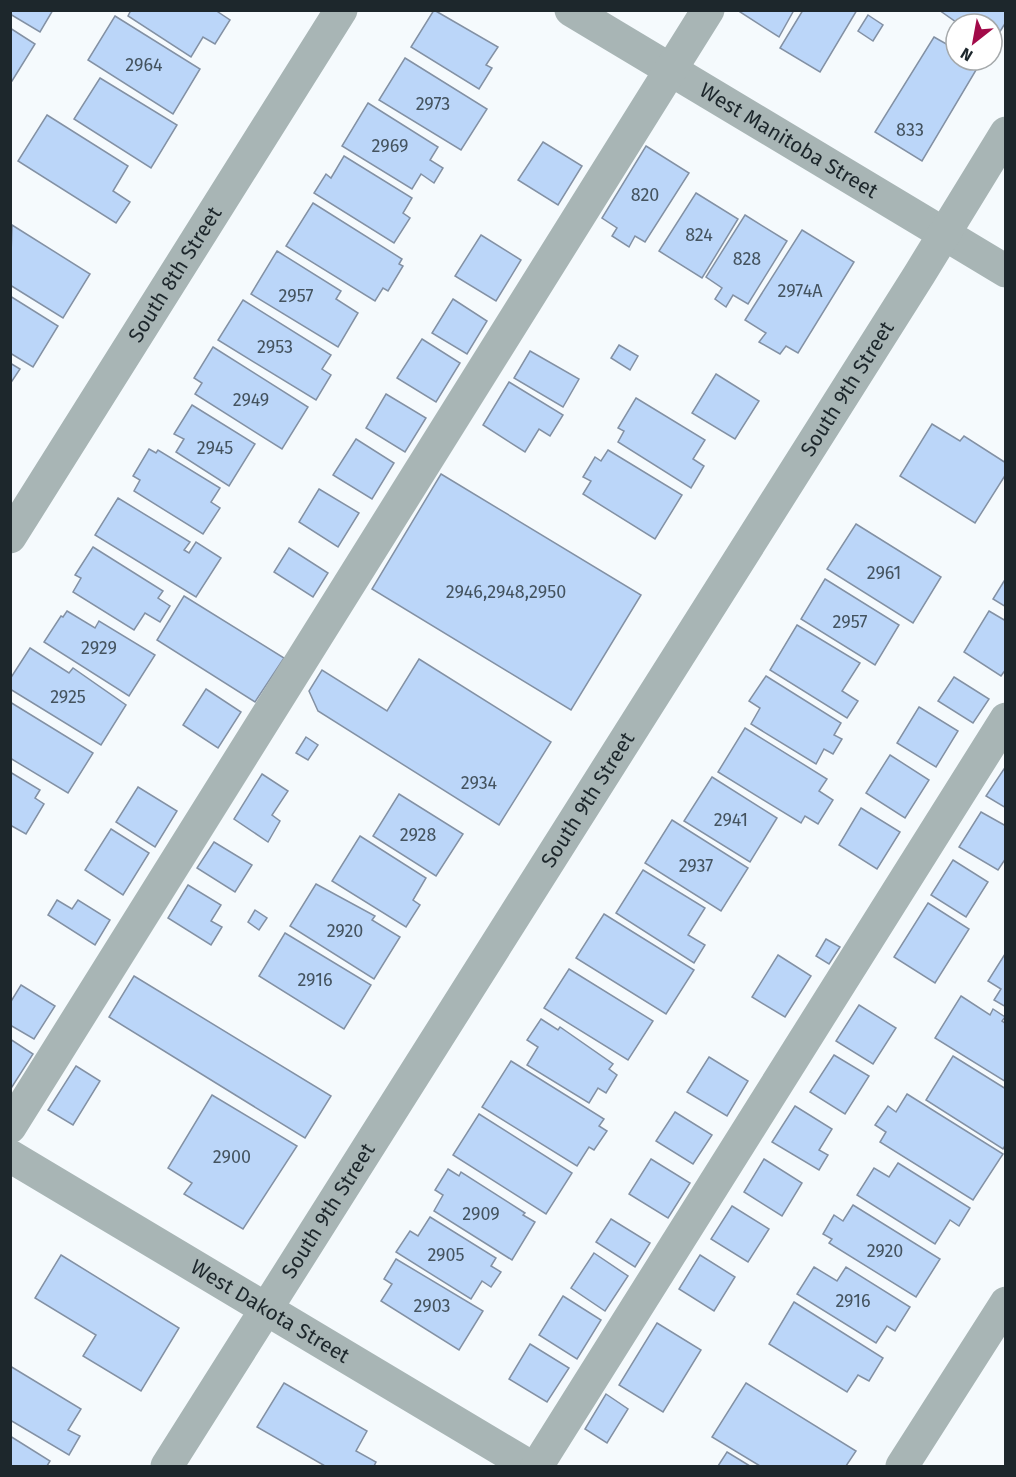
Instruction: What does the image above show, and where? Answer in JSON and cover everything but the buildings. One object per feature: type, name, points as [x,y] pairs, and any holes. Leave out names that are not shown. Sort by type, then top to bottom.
[{"type":"street","name":"South 8th Street","points":[[10,537],[341,10]]},
{"type":"street","name":"West Manitoba Street","points":[[571,10],[1005,271]]},
{"type":"street","points":[[10,1127],[708,10]]},
{"type":"street","name":"South 9th Street","points":[[167,1467],[1005,133]]},
{"type":"street","points":[[537,1467],[1005,719]]},
{"type":"street","name":"West Dakota Street","points":[[10,1156],[528,1467]]},
{"type":"street","points":[[902,1467],[1005,1303]]}]
